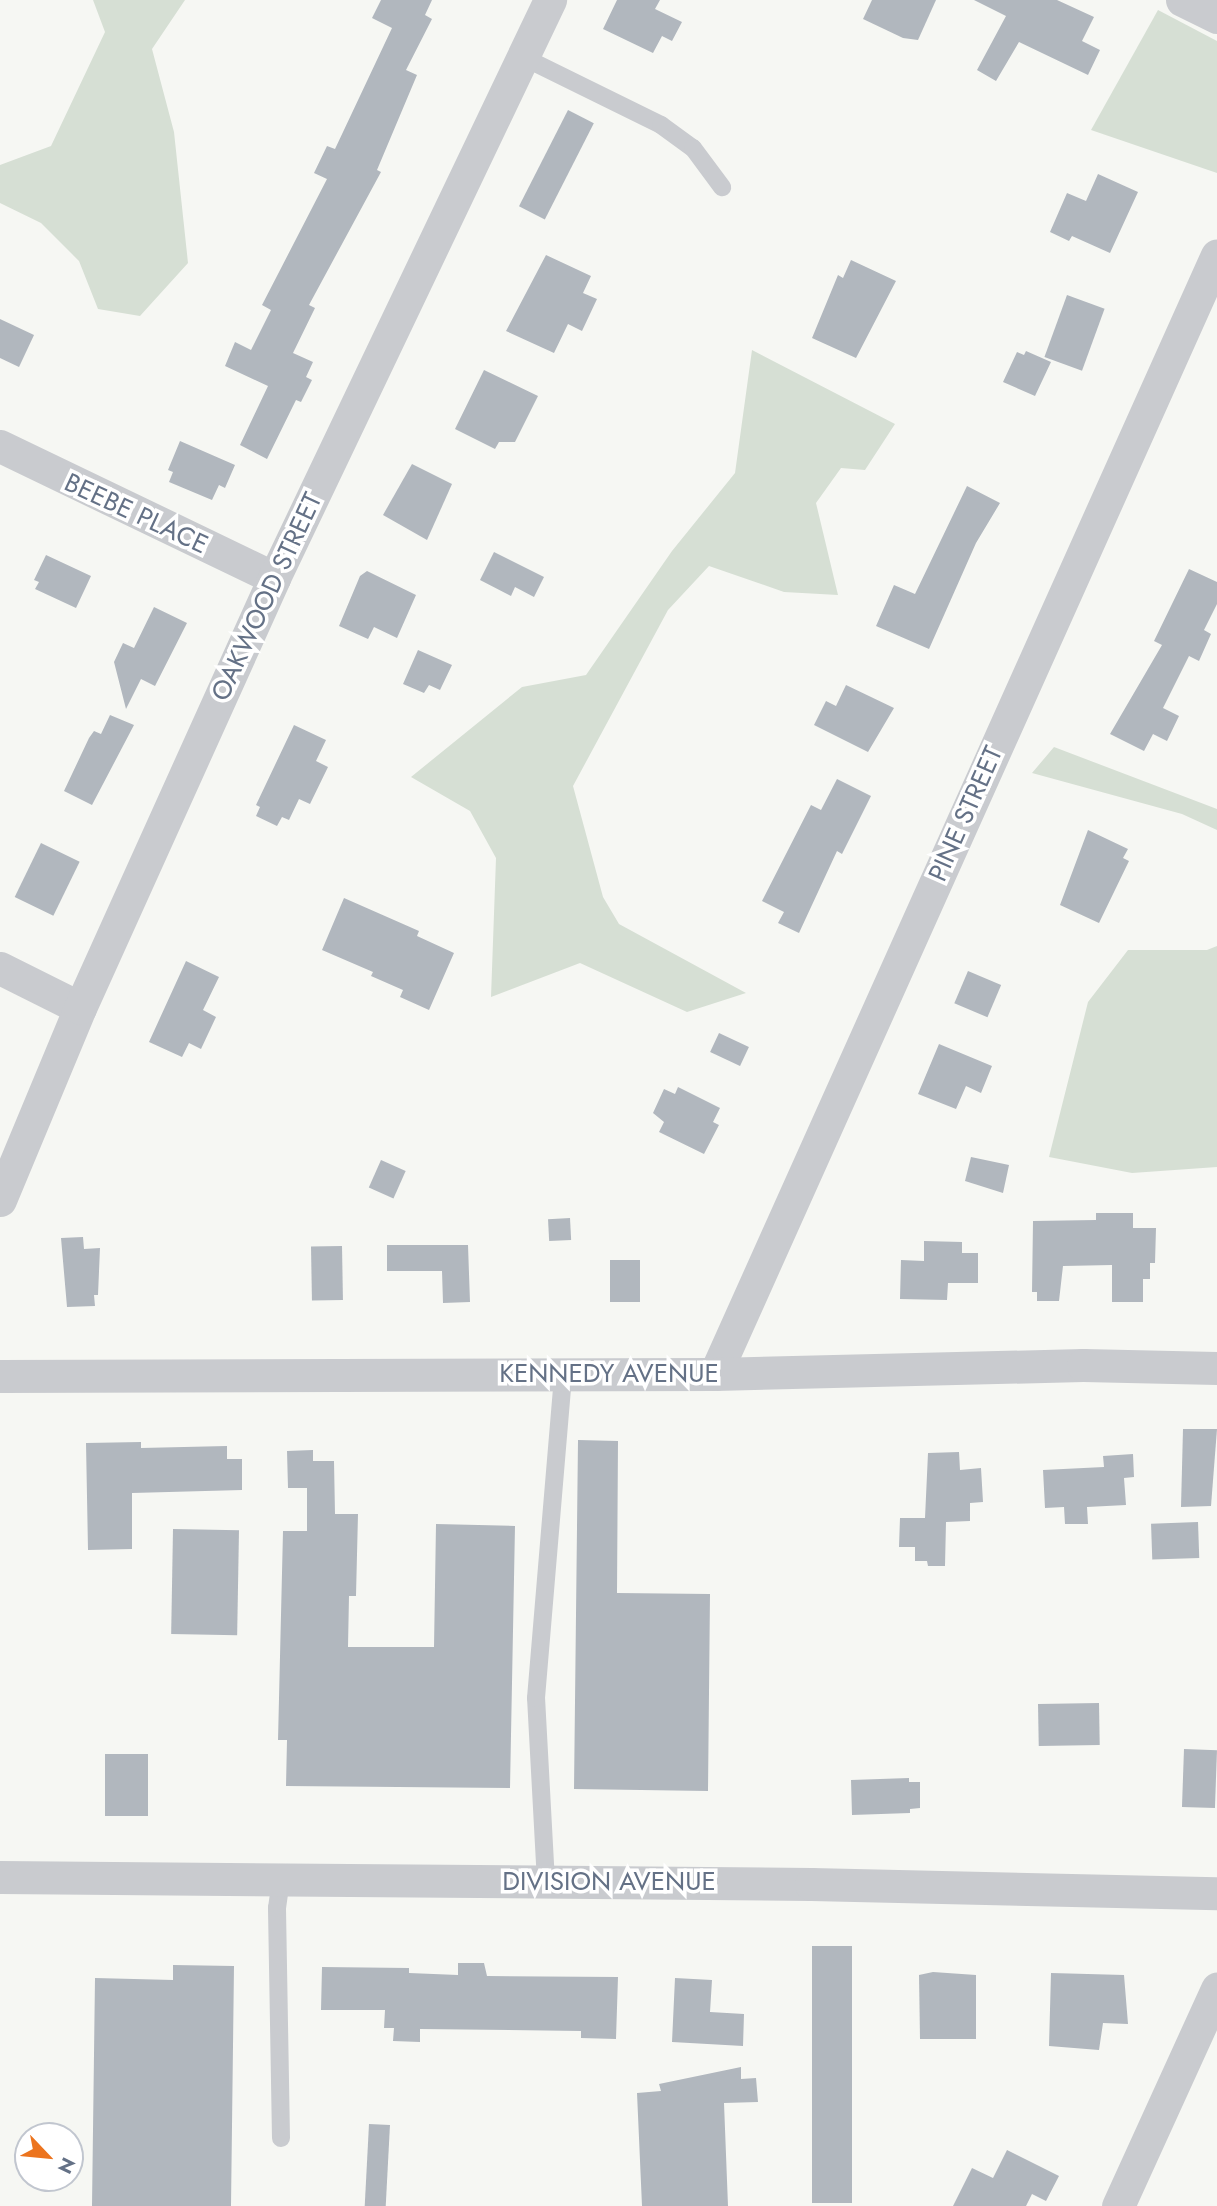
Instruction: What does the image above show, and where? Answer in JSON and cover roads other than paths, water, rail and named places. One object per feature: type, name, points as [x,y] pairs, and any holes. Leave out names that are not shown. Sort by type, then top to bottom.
[{"type":"street","name":"OAKWOOD STREET","points":[[0,1200],[80,1008],[274,578],[550,0]]},
{"type":"street","points":[[1182,0],[1217,16]]},
{"type":"street","name":"PINE STREET","points":[[715,1374],[1217,255]]},
{"type":"street","name":"BEEBE PLACE","points":[[0,446],[274,578]]},
{"type":"street","points":[[0,968],[80,1008]]},
{"type":"street","name":"KENNEDY AVENUE","points":[[0,1376],[715,1374],[1083,1365],[1217,1367]]},
{"type":"street","name":"DIVISION AVENUE","points":[[0,1877],[545,1882],[1217,1893]]},
{"type":"street","points":[[1118,2206],[1217,1989]]},
{"type":"lane","points":[[523,57],[661,125],[693,148],[722,187]]},
{"type":"lane","points":[[545,1882],[536,1698],[563,1374]]},
{"type":"lane","points":[[281,1880],[277,1908],[281,2138]]}]
